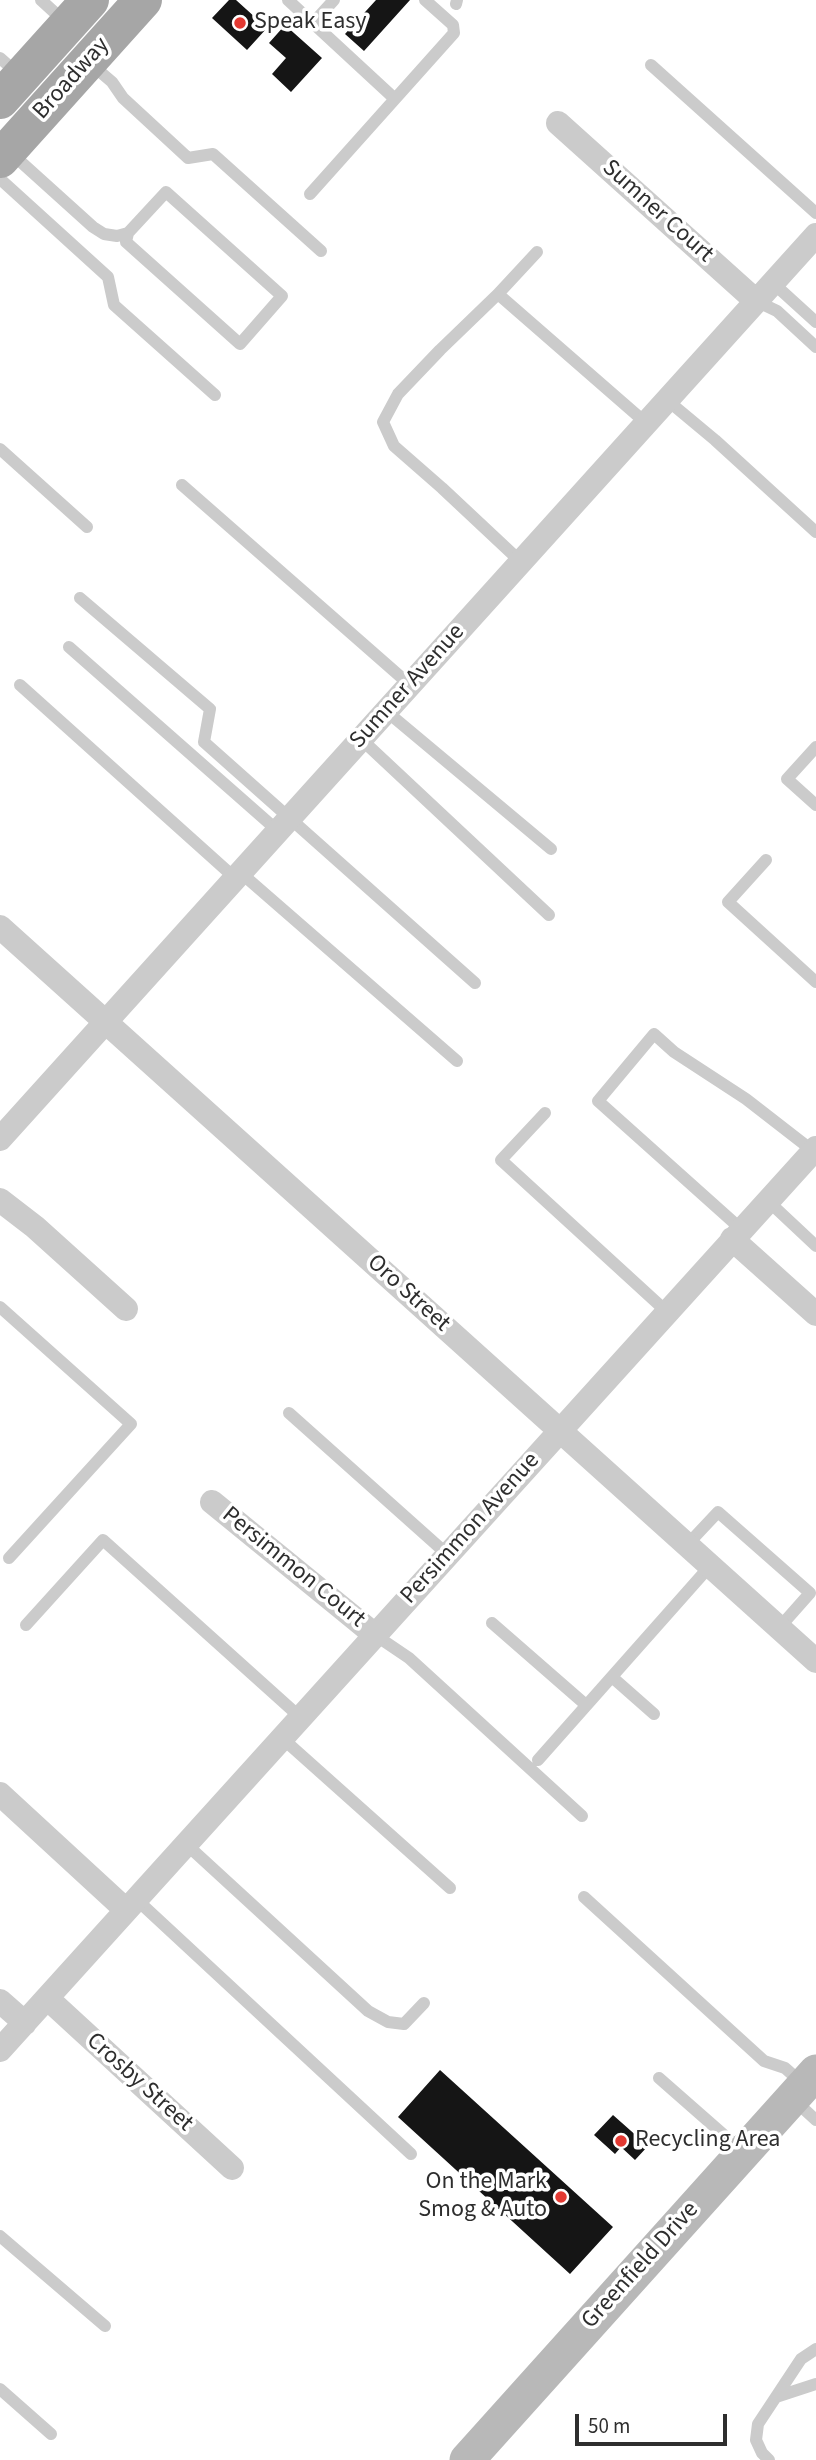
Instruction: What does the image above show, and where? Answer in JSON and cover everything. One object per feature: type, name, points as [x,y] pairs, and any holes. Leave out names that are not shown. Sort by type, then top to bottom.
[{"type":"main road","name":"Broadway","points":[[3,163],[143,0]]},
{"type":"main road","name":"Broadway","points":[[7,78],[66,8]]},
{"type":"main road","name":"Greenfield Drive","points":[[467,2460],[744,2153],[807,2094]]},
{"type":"street","name":"Sumner Court","points":[[558,123],[764,292]]},
{"type":"street","name":"Sumner Avenue","points":[[0,1139],[816,235]]},
{"type":"street","name":"Oro Street","points":[[0,927],[816,1661]]},
{"type":"street","name":"Persimmon Avenue","points":[[47,1998],[814,1150]]},
{"type":"street","points":[[0,1200],[35,1227],[126,1309]]},
{"type":"street","points":[[736,1234],[816,1314]]},
{"type":"street","name":"Persimmon Court","points":[[212,1502],[376,1635]]},
{"type":"street","points":[[0,1794],[131,1904]]},
{"type":"street","points":[[0,2050],[47,1998]]},
{"type":"street","name":"Crosby Street","points":[[47,1998],[232,2168]]},
{"type":"street","points":[[0,2001],[25,2022]]},
{"type":"lane","points":[[288,0],[395,99]]},
{"type":"lane","points":[[313,23],[334,0]]},
{"type":"lane","points":[[310,194],[454,33],[453,25],[425,0]]},
{"type":"lane","points":[[88,61],[112,82],[123,98],[188,158],[213,155],[321,251]]},
{"type":"lane","points":[[652,65],[816,214]]},
{"type":"lane","points":[[3,163],[104,234],[117,236],[128,233],[166,192],[282,296],[240,344],[126,243],[128,233]]},
{"type":"lane","points":[[3,163],[107,277],[114,305],[215,395]]},
{"type":"lane","points":[[521,562],[394,446],[383,422],[398,394],[537,252]]},
{"type":"lane","points":[[764,292],[816,322]]},
{"type":"lane","points":[[764,292],[777,311],[816,347]]},
{"type":"lane","points":[[498,294],[646,423]]},
{"type":"lane","points":[[667,400],[816,532]]},
{"type":"lane","points":[[0,449],[87,527]]},
{"type":"lane","points":[[182,485],[410,685]]},
{"type":"lane","points":[[80,598],[210,709],[204,742],[284,824]]},
{"type":"lane","points":[[69,647],[475,983]]},
{"type":"lane","points":[[20,685],[238,876],[457,1061]]},
{"type":"lane","points":[[386,711],[551,849]]},
{"type":"lane","points":[[361,739],[549,915]]},
{"type":"lane","points":[[816,747],[787,779],[816,805]]},
{"type":"lane","points":[[766,860],[728,902],[816,982]]},
{"type":"lane","points":[[736,1234],[598,1101],[654,1034],[674,1052],[746,1099],[814,1150]]},
{"type":"lane","points":[[545,1113],[501,1160],[667,1312]]},
{"type":"lane","points":[[767,1200],[816,1246]]},
{"type":"lane","points":[[0,1307],[131,1424],[9,1558]]},
{"type":"lane","points":[[289,1413],[448,1555]]},
{"type":"lane","points":[[687,1545],[718,1512],[810,1593],[779,1628]]},
{"type":"lane","points":[[26,1625],[103,1540],[300,1718]]},
{"type":"lane","points":[[538,1760],[710,1566]]},
{"type":"lane","points":[[492,1623],[586,1705]]},
{"type":"lane","points":[[376,1635],[409,1658],[582,1816]]},
{"type":"lane","points":[[612,1677],[654,1714]]},
{"type":"lane","points":[[282,1738],[450,1888]]},
{"type":"lane","points":[[186,1844],[368,2011],[388,2022],[404,2024],[424,2003]]},
{"type":"lane","points":[[584,1896],[764,2061],[785,2068],[807,2094]]},
{"type":"lane","points":[[131,1904],[411,2154]]},
{"type":"lane","points":[[659,2078],[744,2153]]},
{"type":"lane","points":[[0,2236],[105,2326]]},
{"type":"lane","points":[[769,2460],[756,2440],[758,2424],[801,2359],[816,2348]]},
{"type":"lane","points":[[776,2397],[816,2384]]},
{"type":"lane","points":[[0,2389],[51,2434]]},
{"type":"building","name":"Speak Easy","points":[[229,0],[236,0],[267,28],[247,50],[212,18]]},
{"type":"building","points":[[376,0],[410,0],[364,51],[345,34]]},
{"type":"building","points":[[285,25],[322,58],[291,92],[272,74],[286,58],[269,43]]},
{"type":"building","points":[[440,2070],[613,2227],[570,2274],[398,2117]]},
{"type":"building","name":"Recycling Area","points":[[613,2115],[648,2146],[635,2160],[621,2147],[615,2154],[594,2135]]},
{"type":"place","name":"Speak Easy","points":[[240,23]]},
{"type":"place","name":"Recycling Area","points":[[621,2141]]},
{"type":"place","name":"On the Mark Smog & Auto","points":[[561,2197]]}]
